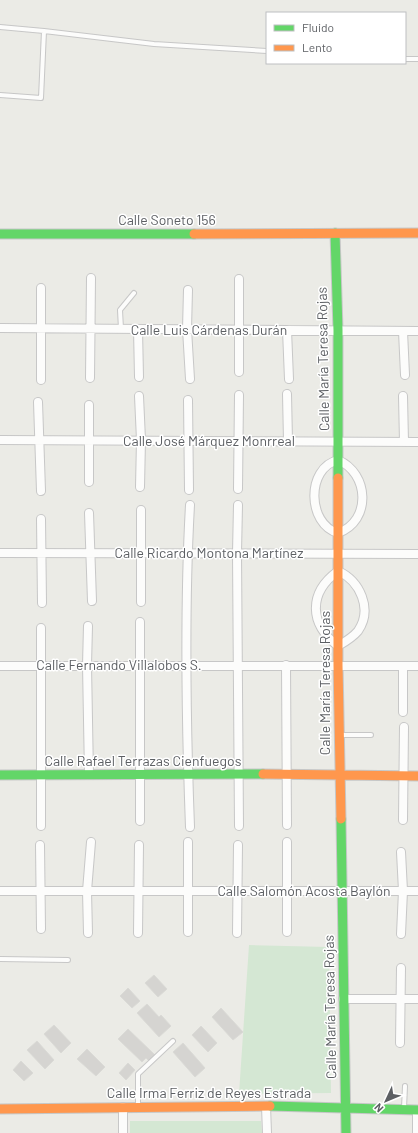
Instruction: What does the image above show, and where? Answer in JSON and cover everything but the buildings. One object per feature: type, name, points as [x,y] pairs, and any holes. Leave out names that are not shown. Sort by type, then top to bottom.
[{"type":"street","name":"Calle María Teresa Rojas","points":[[335,233],[338,330],[338,665],[346,1133]]},
{"type":"street","name":"Calle Soneto 156","points":[[0,234],[418,233]]},
{"type":"street","points":[[90,378],[91,278]]},
{"type":"street","points":[[238,280],[237,330],[239,372]]},
{"type":"street","points":[[41,288],[41,380]]},
{"type":"street","points":[[188,290],[187,329],[190,379]]},
{"type":"street","name":"Calle Luis Cárdenas Durán","points":[[0,328],[418,331]]},
{"type":"street","points":[[138,329],[139,377]]},
{"type":"street","points":[[287,330],[289,379]]},
{"type":"street","points":[[403,331],[405,375]]},
{"type":"street","points":[[287,394],[288,441]]},
{"type":"street","points":[[238,489],[239,395]]},
{"type":"street","points":[[139,396],[141,440],[140,487]]},
{"type":"street","points":[[403,396],[404,442]]},
{"type":"street","points":[[188,400],[189,490]]},
{"type":"street","points":[[38,402],[41,491]]},
{"type":"street","points":[[89,405],[89,482]]},
{"type":"street","name":"Calle José Márquez Monrreal","points":[[0,440],[418,442]]},
{"type":"street","points":[[338,460],[345,463],[358,478],[362,499],[357,520],[349,528],[338,533],[332,531],[323,522],[316,512],[314,500],[316,484],[322,471],[329,463],[338,460]]},
{"type":"street","points":[[190,505],[187,553],[188,775],[190,827]]},
{"type":"street","points":[[238,505],[236,553],[238,665],[237,775],[239,826]]},
{"type":"street","points":[[141,510],[141,602]]},
{"type":"street","points":[[89,512],[92,601]]},
{"type":"street","points":[[41,519],[42,603]]},
{"type":"street","name":"Calle Ricardo Montona Martínez","points":[[0,553],[418,554]]},
{"type":"street","points":[[338,571],[349,578],[356,585],[361,592],[364,606],[362,623],[357,632],[338,646],[321,628],[317,621],[316,606],[322,587],[338,571]]},
{"type":"street","points":[[140,622],[138,775],[140,821]]},
{"type":"street","points":[[88,626],[87,665],[89,775]]},
{"type":"street","points":[[41,628],[41,826]]},
{"type":"street","points":[[286,665],[287,825]]},
{"type":"street","name":"Calle Fernando Villalobos S.","points":[[0,666],[418,666]]},
{"type":"street","points":[[403,666],[403,712]]},
{"type":"street","points":[[403,820],[404,727]]},
{"type":"street","name":"Calle Rafael Terrazas Cienfuegos","points":[[0,775],[340,774],[418,776]]},
{"type":"street","points":[[88,933],[87,891],[91,842]]},
{"type":"street","points":[[188,842],[188,932]]},
{"type":"street","points":[[287,842],[287,932]]},
{"type":"street","points":[[40,845],[41,929]]},
{"type":"street","points":[[138,933],[139,845]]},
{"type":"street","points":[[237,933],[238,845]]},
{"type":"street","points":[[401,852],[401,934]]},
{"type":"street","name":"Calle Salomón Acosta Baylón","points":[[0,892],[189,890],[418,891]]},
{"type":"street","points":[[400,1043],[401,968]]},
{"type":"street","points":[[343,1000],[418,999]]},
{"type":"street","points":[[266,1106],[267,1133]]},
{"type":"street","name":"Calle Irma Ferriz de Reyes Estrada","points":[[0,1109],[266,1106],[418,1110]]},
{"type":"street","name":"Calle Irma Ferriz de Reyes Estrada","points":[[123,1107],[123,1133]]},
{"type":"street","points":[[418,1110],[418,1133]]},
{"type":"lane","points":[[0,26],[154,44],[266,51]]},
{"type":"lane","points":[[0,95],[42,98],[44,31]]},
{"type":"lane","points":[[406,59],[418,58]]},
{"type":"lane","points":[[121,329],[120,310],[134,293]]},
{"type":"lane","points":[[339,735],[371,735]]},
{"type":"lane","points":[[0,959],[68,960]]},
{"type":"lane","points":[[138,1107],[138,1074],[173,1041]]},
{"type":"lane","points":[[404,1109],[405,1086]]},
{"type":"green space","points":[[249,945],[329,947],[331,1093],[239,1094]]},
{"type":"green space","points":[[130,1121],[261,1121],[262,1133],[130,1133]]},
{"type":"traffic: fast","points":[[335,233],[338,330],[338,478]]},
{"type":"traffic: fast","points":[[0,234],[194,234]]},
{"type":"traffic: fast","points":[[0,775],[263,774]]},
{"type":"traffic: fast","points":[[341,819],[346,1133]]},
{"type":"traffic: fast","points":[[270,1106],[418,1110]]},
{"type":"traffic: slow","points":[[194,234],[418,233]]},
{"type":"traffic: slow","points":[[338,478],[338,665],[341,819]]},
{"type":"traffic: slow","points":[[263,774],[418,776]]},
{"type":"traffic: slow","points":[[0,1109],[270,1106]]}]
